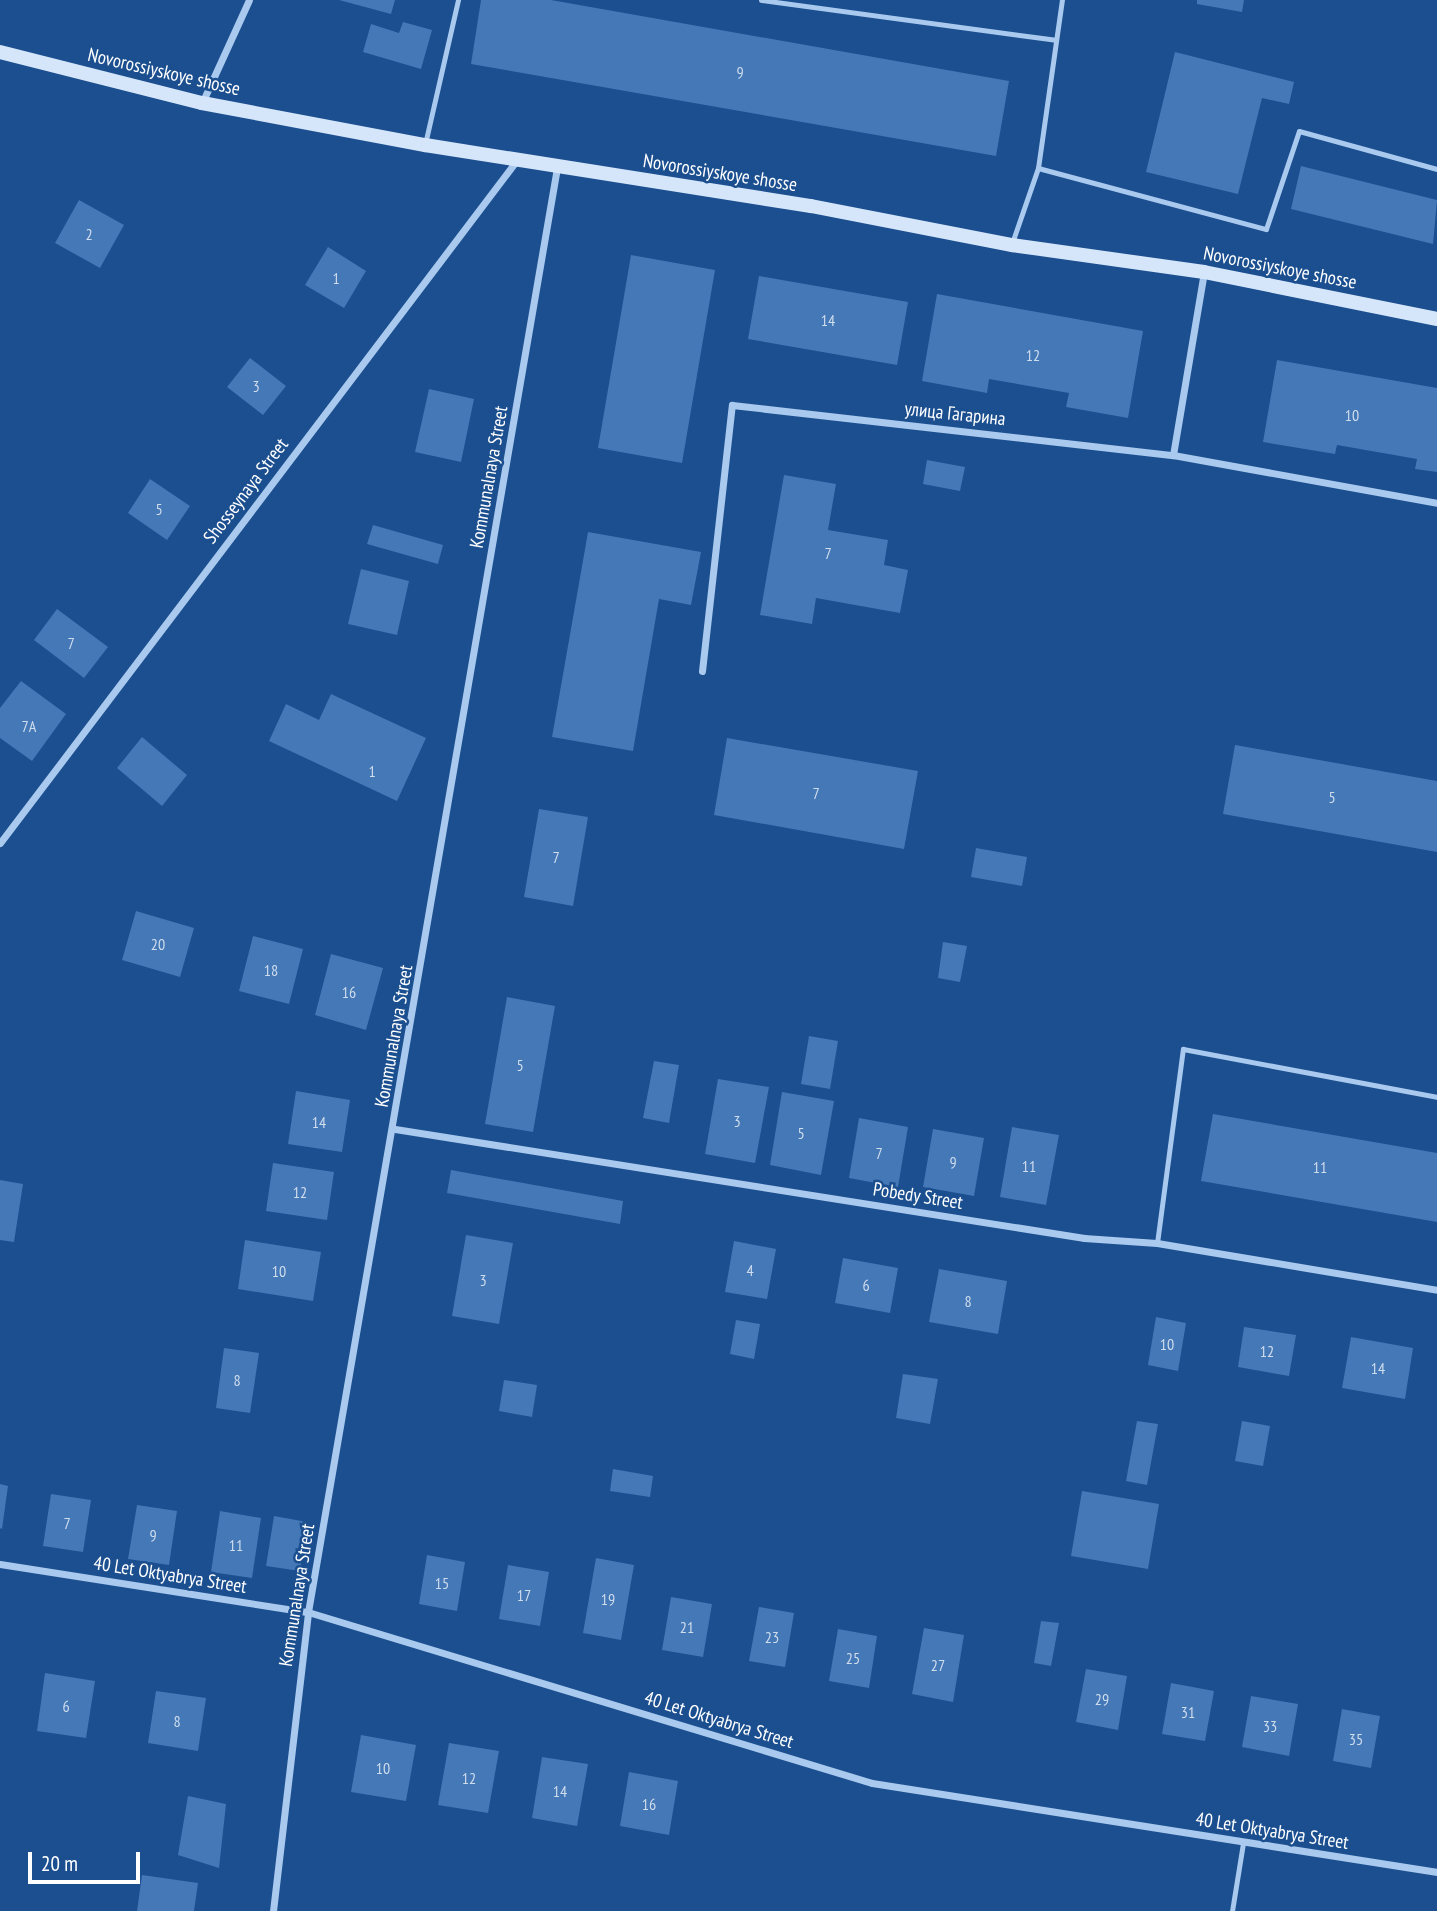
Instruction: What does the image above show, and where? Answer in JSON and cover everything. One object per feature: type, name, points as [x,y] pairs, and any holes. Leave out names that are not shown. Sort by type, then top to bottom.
[{"type":"main road","name":"Novorossiyskoye shosse","points":[[0,52],[202,103],[425,145],[557,168],[811,206],[1012,245],[1204,272],[1437,319]]},
{"type":"street","points":[[202,103],[249,0]]},
{"type":"street","name":"Shosseynaya Street","points":[[0,843],[517,159]]},
{"type":"street","name":"Kommunalnaya Street","points":[[273,1911],[308,1612],[394,1129],[557,168]]},
{"type":"street","points":[[1173,455],[1204,272]]},
{"type":"street","name":"улица Гагарина","points":[[702,671],[732,405],[1173,455],[1437,503]]},
{"type":"street","name":"Pobedy Street","points":[[394,1129],[1084,1238],[1157,1243],[1437,1290]]},
{"type":"street","name":"40 Let Oktyabrya Street","points":[[0,1564],[308,1612],[872,1783],[1437,1872]]},
{"type":"lane","points":[[425,145],[458,0]]},
{"type":"lane","points":[[761,0],[1055,40]]},
{"type":"lane","points":[[1012,245],[1038,168],[1062,0]]},
{"type":"lane","points":[[1038,168],[1266,229],[1299,131],[1437,169]]},
{"type":"lane","points":[[1157,1243],[1183,1049],[1437,1097]]},
{"type":"lane","points":[[1233,1911],[1243,1843]]},
{"type":"building","points":[[339,0],[395,0],[391,14]]},
{"type":"building","points":[[481,0],[551,0],[1009,81],[996,156],[471,64]]},
{"type":"building","points":[[1197,0],[1244,0],[1242,12],[1197,4]]},
{"type":"building","points":[[403,22],[432,30],[421,69],[363,52],[371,24],[399,33]]},
{"type":"building","points":[[1175,52],[1294,82],[1289,104],[1262,98],[1238,194],[1146,172]]},
{"type":"building","points":[[1301,166],[1437,200],[1433,244],[1291,209]]},
{"type":"building","points":[[79,200],[124,225],[100,268],[55,243]]},
{"type":"building","points":[[328,247],[366,271],[344,308],[305,285]]},
{"type":"building","points":[[631,255],[715,270],[682,463],[598,448]]},
{"type":"building","points":[[759,276],[908,302],[897,365],[748,339]]},
{"type":"building","points":[[937,294],[1143,331],[1128,418],[1066,407],[1069,393],[989,379],[987,393],[922,381]]},
{"type":"building","points":[[250,358],[286,386],[263,415],[227,387]]},
{"type":"building","points":[[1277,360],[1437,388],[1437,472],[1415,469],[1417,459],[1337,445],[1335,454],[1263,442]]},
{"type":"building","points":[[429,389],[474,399],[461,462],[415,452]]},
{"type":"building","points":[[927,460],[965,467],[960,491],[923,484]]},
{"type":"building","points":[[784,475],[836,484],[828,530],[888,540],[884,565],[908,570],[900,613],[816,598],[812,624],[760,615]]},
{"type":"building","points":[[150,479],[190,506],[167,540],[128,513]]},
{"type":"building","points":[[373,525],[443,545],[438,564],[367,544]]},
{"type":"building","points":[[588,532],[701,552],[691,605],[659,599],[633,751],[552,737]]},
{"type":"building","points":[[361,569],[409,581],[397,635],[348,624]]},
{"type":"building","points":[[57,609],[108,647],[84,678],[34,640]]},
{"type":"building","points":[[21,681],[66,714],[32,761],[0,738],[0,708]]},
{"type":"building","points":[[331,694],[426,738],[397,801],[269,741],[286,704],[319,720]]},
{"type":"building","points":[[142,737],[187,775],[162,806],[117,768]]},
{"type":"building","points":[[727,738],[918,771],[904,849],[714,815]]},
{"type":"building","points":[[1235,745],[1437,781],[1437,852],[1223,814]]},
{"type":"building","points":[[539,809],[588,817],[573,906],[524,897]]},
{"type":"building","points":[[976,848],[1027,857],[1022,886],[971,877]]},
{"type":"building","points":[[136,911],[194,928],[180,977],[122,960]]},
{"type":"building","points":[[253,936],[303,949],[289,1004],[239,991]]},
{"type":"building","points":[[943,942],[967,946],[960,982],[938,978]]},
{"type":"building","points":[[331,954],[383,968],[366,1030],[315,1015]]},
{"type":"building","points":[[507,997],[555,1006],[533,1132],[485,1124]]},
{"type":"building","points":[[809,1036],[838,1041],[830,1089],[801,1084]]},
{"type":"building","points":[[654,1061],[679,1065],[669,1123],[643,1118]]},
{"type":"building","points":[[718,1079],[769,1087],[755,1163],[705,1154]]},
{"type":"building","points":[[296,1091],[350,1100],[342,1152],[288,1144]]},
{"type":"building","points":[[782,1092],[834,1101],[821,1175],[770,1165]]},
{"type":"building","points":[[1213,1114],[1437,1153],[1437,1222],[1201,1181]]},
{"type":"building","points":[[859,1118],[908,1127],[898,1187],[849,1178]]},
{"type":"building","points":[[1012,1127],[1059,1135],[1046,1205],[1000,1197]]},
{"type":"building","points":[[933,1129],[984,1138],[974,1196],[923,1187]]},
{"type":"building","points":[[273,1163],[334,1172],[327,1220],[266,1211]]},
{"type":"building","points":[[451,1170],[623,1201],[620,1224],[447,1193]]},
{"type":"building","points":[[0,1180],[23,1184],[14,1242],[0,1240]]},
{"type":"building","points":[[466,1235],[513,1243],[499,1324],[452,1316]]},
{"type":"building","points":[[245,1240],[321,1252],[313,1301],[238,1289]]},
{"type":"building","points":[[734,1241],[776,1249],[767,1299],[725,1292]]},
{"type":"building","points":[[843,1258],[898,1268],[890,1313],[835,1303]]},
{"type":"building","points":[[939,1269],[1007,1281],[998,1334],[929,1322]]},
{"type":"building","points":[[1156,1317],[1186,1323],[1178,1371],[1148,1365]]},
{"type":"building","points":[[736,1320],[760,1324],[754,1359],[730,1354]]},
{"type":"building","points":[[1244,1327],[1296,1335],[1289,1376],[1238,1367]]},
{"type":"building","points":[[1351,1337],[1413,1348],[1405,1399],[1342,1388]]},
{"type":"building","points":[[224,1348],[259,1353],[250,1413],[216,1408]]},
{"type":"building","points":[[903,1374],[938,1379],[930,1424],[896,1418]]},
{"type":"building","points":[[504,1380],[537,1385],[532,1417],[499,1411]]},
{"type":"building","points":[[1137,1421],[1158,1424],[1147,1485],[1126,1481]]},
{"type":"building","points":[[1242,1421],[1270,1426],[1263,1466],[1235,1461]]},
{"type":"building","points":[[613,1469],[653,1476],[650,1497],[610,1491]]},
{"type":"building","points":[[0,1484],[8,1486],[2,1529],[0,1528]]},
{"type":"building","points":[[1082,1491],[1159,1504],[1148,1569],[1071,1556]]},
{"type":"building","points":[[51,1494],[91,1500],[83,1552],[43,1546]]},
{"type":"building","points":[[137,1505],[177,1511],[169,1565],[128,1559]]},
{"type":"building","points":[[220,1511],[261,1518],[252,1578],[211,1572]]},
{"type":"building","points":[[274,1516],[307,1522],[300,1571],[266,1566]]},
{"type":"building","points":[[427,1555],[465,1562],[457,1611],[419,1604]]},
{"type":"building","points":[[596,1558],[634,1565],[621,1640],[583,1633]]},
{"type":"building","points":[[508,1565],[549,1572],[540,1626],[499,1619]]},
{"type":"building","points":[[671,1597],[712,1604],[703,1657],[662,1650]]},
{"type":"building","points":[[759,1607],[794,1613],[785,1667],[749,1661]]},
{"type":"building","points":[[1041,1621],[1059,1623],[1051,1666],[1034,1663]]},
{"type":"building","points":[[924,1628],[964,1635],[953,1702],[912,1694]]},
{"type":"building","points":[[838,1629],[877,1636],[869,1688],[829,1681]]},
{"type":"building","points":[[1086,1669],[1127,1676],[1118,1730],[1076,1722]]},
{"type":"building","points":[[45,1673],[95,1681],[86,1738],[37,1731]]},
{"type":"building","points":[[1171,1683],[1214,1691],[1205,1741],[1162,1734]]},
{"type":"building","points":[[156,1691],[206,1698],[198,1751],[148,1743]]},
{"type":"building","points":[[1251,1696],[1298,1704],[1289,1756],[1242,1747]]},
{"type":"building","points":[[1342,1709],[1380,1716],[1371,1768],[1333,1761]]},
{"type":"building","points":[[361,1735],[416,1745],[406,1801],[351,1792]]},
{"type":"building","points":[[449,1743],[499,1751],[488,1813],[438,1805]]},
{"type":"building","points":[[542,1757],[588,1764],[577,1826],[532,1818]]},
{"type":"building","points":[[629,1772],[678,1781],[669,1835],[620,1826]]},
{"type":"building","points":[[188,1796],[226,1804],[219,1868],[178,1855]]},
{"type":"building","points":[[142,1875],[198,1883],[194,1911],[137,1911]]}]
